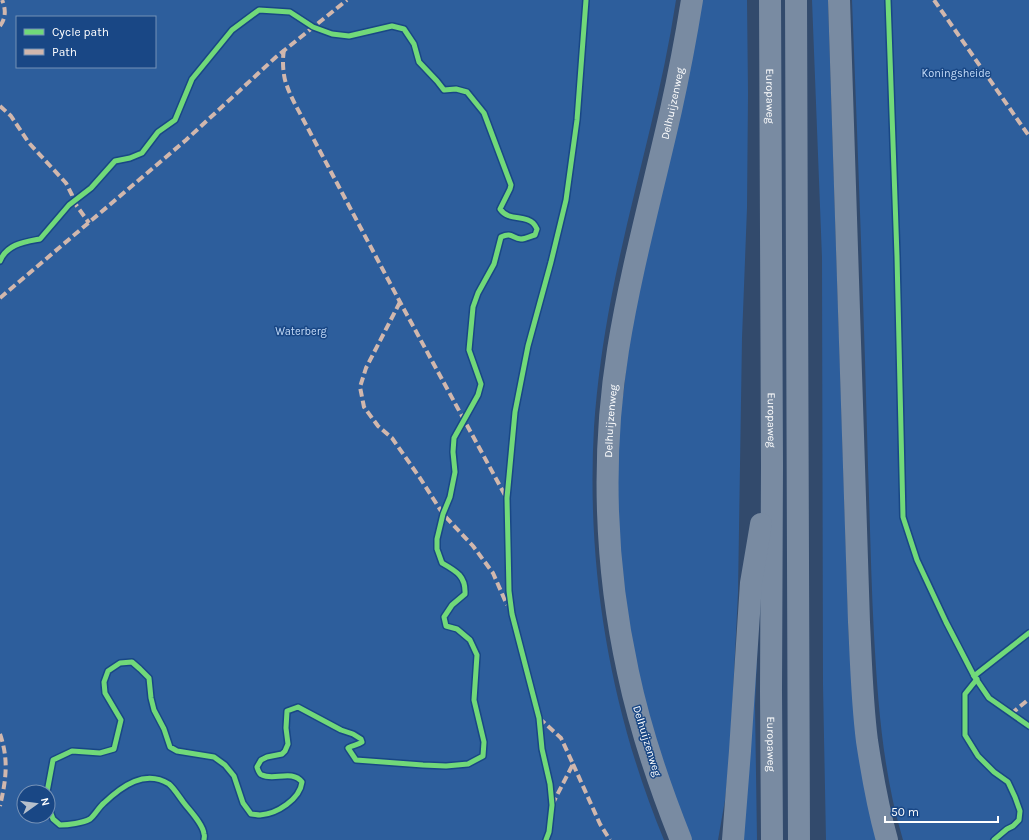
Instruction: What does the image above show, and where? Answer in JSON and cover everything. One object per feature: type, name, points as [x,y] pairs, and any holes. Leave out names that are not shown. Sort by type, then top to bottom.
[{"type":"highway","name":"Delhuijzenweg","points":[[681,840],[658,780],[628,673],[620,632],[614,584],[609,533],[608,482],[612,395],[618,351],[628,294],[685,43],[692,0]]},
{"type":"highway","name":"Europaweg","points":[[770,0],[772,840]]},
{"type":"highway","points":[[796,0],[799,840]]},
{"type":"highway","points":[[838,0],[859,622],[864,709],[867,740],[875,788],[887,840]]},
{"type":"highway","points":[[733,840],[750,583],[772,466]]},
{"type":"highway","points":[[799,755],[810,840]]},
{"type":"green space","name":"Waterberg","points":[[0,0],[676,0],[670,38],[654,113],[627,224],[608,315],[594,427],[592,480],[598,585],[616,689],[629,740],[645,791],[664,840],[0,840]]},
{"type":"green space","points":[[702,0],[747,0],[747,208],[742,338],[738,593],[730,753],[725,800],[718,840],[692,840],[656,741],[642,690],[624,585],[619,532],[617,479],[619,422],[632,330]]},
{"type":"green space","points":[[812,0],[828,0],[849,643],[877,840],[826,840],[823,685],[822,258]]},
{"type":"green space","name":"Koningsheide","points":[[852,0],[1029,0],[1029,840],[903,840],[896,815],[882,739],[873,614]]},
{"type":"green space","points":[[758,633],[755,705],[757,840],[740,840]]},
{"type":"marked path","points":[[0,26],[5,13],[2,0]]},
{"type":"marked path","points":[[0,298],[186,140],[276,57],[347,0]]},
{"type":"marked path","points":[[934,0],[1029,136]]},
{"type":"marked path","points":[[284,50],[283,63],[285,78],[294,102],[506,497]]},
{"type":"marked path","points":[[0,106],[11,116],[29,143],[66,183],[74,202],[89,223]]},
{"type":"marked path","points":[[400,302],[366,368],[360,387],[364,407],[378,426],[392,438],[443,514],[473,546],[493,573],[507,605]]},
{"type":"marked path","points":[[1011,714],[1029,699]]},
{"type":"marked path","points":[[539,718],[561,738],[573,764],[553,803]]},
{"type":"marked path","points":[[0,734],[6,761],[4,787],[0,806]]},
{"type":"marked path","points":[[573,764],[600,824],[610,840]]},
{"type":"cycle path","points":[[546,840],[549,832],[552,805],[550,784],[542,749],[539,718],[512,614],[509,591],[507,498],[515,412],[528,346],[566,200],[577,120],[586,0]]},
{"type":"cycle path","points":[[888,0],[897,256],[903,517],[917,560],[946,622],[974,676],[989,698],[1029,726]]},
{"type":"cycle path","points":[[0,261],[3,255],[12,247],[40,239],[69,205],[91,188],[115,161],[130,158],[142,153],[158,132],[175,120],[192,79],[232,30],[259,10],[290,12],[313,27],[332,34],[349,36],[392,26],[404,29],[414,44],[419,62],[444,90],[456,89],[467,92],[484,113],[511,185],[500,209],[512,217],[529,220],[537,229],[535,235],[524,239],[510,235],[501,237],[494,264],[478,293],[473,307],[469,350],[481,384],[478,395],[454,438],[453,452],[455,472],[450,497],[443,514],[437,539],[437,549],[442,563],[456,572],[462,578],[464,583],[465,594],[452,605],[444,617],[446,626],[457,629],[470,640],[477,655],[474,700],[484,742],[483,756],[468,764],[446,766],[356,760],[348,748],[362,742],[361,739],[298,707],[287,711],[286,728],[288,744],[285,751],[282,754],[267,757],[261,760],[257,767],[262,775],[272,777],[293,776],[298,778],[302,782],[300,788],[292,800],[280,809],[267,814],[251,814],[243,803],[234,776],[225,765],[214,757],[177,751],[170,747],[164,729],[154,710],[149,678],[132,662],[120,663],[108,671],[104,682],[105,693],[121,720],[114,749],[100,753],[72,751],[53,760],[48,784]]},
{"type":"cycle path","points":[[974,676],[1029,633]]},
{"type":"cycle path","points":[[977,679],[965,694],[965,735],[978,756],[994,772],[1008,782],[1020,811],[1019,820],[994,840]]},
{"type":"cycle path","points":[[56,822],[60,825],[67,825],[90,819],[102,805],[118,791],[134,782],[151,778],[160,780],[171,786],[201,826],[204,840]]}]
